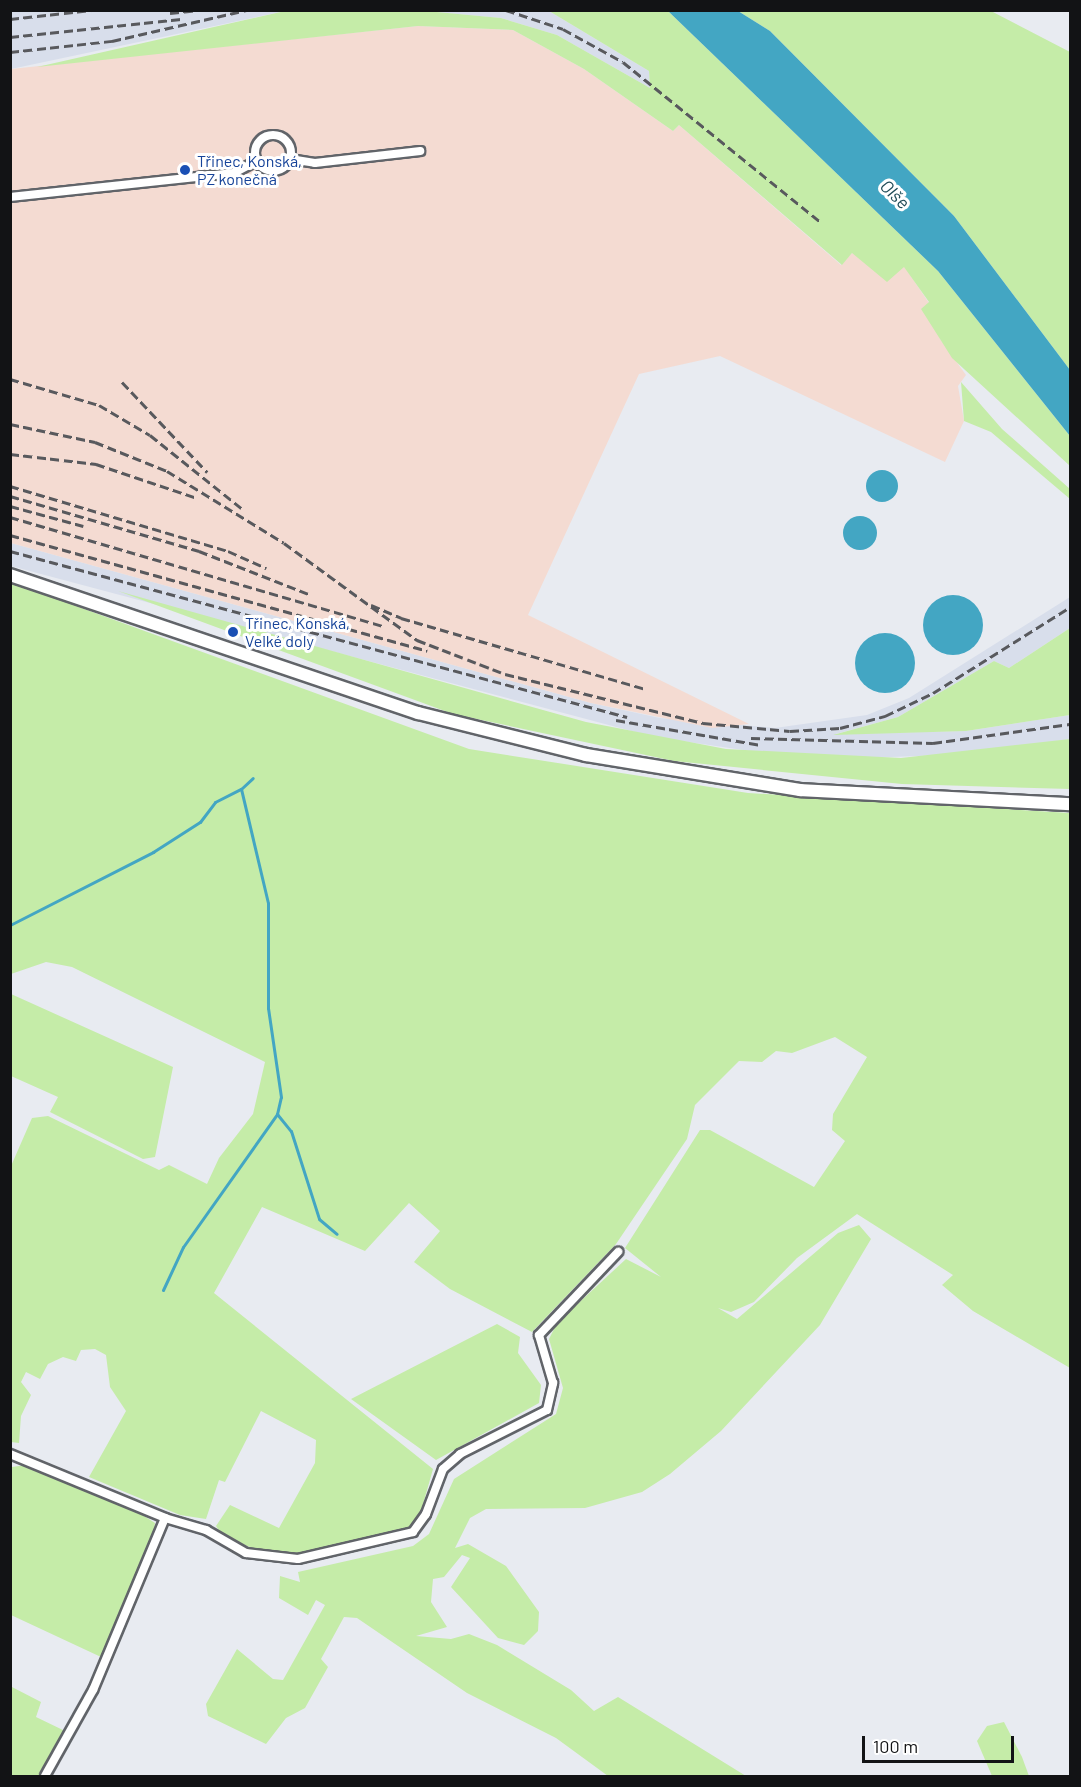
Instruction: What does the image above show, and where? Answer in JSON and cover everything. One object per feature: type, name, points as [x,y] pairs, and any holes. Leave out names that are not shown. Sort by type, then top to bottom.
[{"type":"main road","points":[[10,575],[418,712],[586,755],[801,790],[1071,804]]},
{"type":"street","points":[[257,162],[258,145],[272,136],[289,145],[290,159]]},
{"type":"street","points":[[257,162],[271,171],[290,159],[315,163],[420,151]]},
{"type":"street","points":[[10,197],[234,173],[257,162]]},
{"type":"street","points":[[10,1454],[165,1518],[206,1530],[246,1553],[298,1559],[413,1532],[426,1514],[443,1468],[460,1454],[548,1410],[553,1383],[539,1335],[618,1252]]},
{"type":"street","points":[[45,1776],[93,1690],[165,1518]]},
{"type":"shaded area","points":[[10,11],[285,11],[11,69]]},
{"type":"shaded area","points":[[426,11],[549,11],[649,71],[650,88],[557,35],[501,18]]},
{"type":"shaded area","points":[[418,26],[513,30],[584,69],[673,131],[679,125],[841,265],[852,253],[904,266],[929,303],[940,339],[966,375],[958,386],[964,421],[945,462],[720,356],[639,374],[528,615],[749,724],[712,728],[591,703],[11,543],[11,69]]},
{"type":"shaded area","points":[[11,543],[591,703],[660,718],[775,728],[867,715],[909,698],[1070,597],[1070,628],[1009,668],[994,661],[898,717],[836,734],[966,731],[1070,715],[1070,739],[968,754],[866,758],[770,754],[654,737],[11,566]]},
{"type":"green space","points":[[285,11],[426,11],[501,18],[557,35],[650,88],[649,71],[549,11],[668,11],[938,271],[1070,436],[1070,466],[952,358],[921,309],[929,302],[904,267],[887,282],[852,253],[842,265],[679,125],[673,131],[584,69],[513,30],[418,26],[37,67]]},
{"type":"green space","points":[[738,11],[991,11],[1070,52],[1070,370],[954,216],[770,31]]},
{"type":"green space","points":[[961,382],[1002,429],[1070,489],[1070,499],[991,432],[964,421]]},
{"type":"green space","points":[[10,582],[469,749],[748,793],[1070,813],[1070,1368],[973,1311],[942,1285],[953,1275],[857,1214],[797,1258],[754,1302],[731,1312],[718,1308],[737,1319],[838,1233],[859,1225],[871,1239],[820,1325],[721,1431],[670,1474],[642,1492],[585,1508],[486,1509],[470,1518],[455,1548],[468,1544],[506,1566],[539,1612],[538,1631],[524,1645],[498,1638],[451,1587],[470,1558],[462,1555],[444,1577],[433,1579],[431,1602],[447,1627],[416,1636],[451,1639],[469,1634],[497,1645],[571,1690],[594,1711],[618,1697],[746,1776],[608,1776],[556,1738],[467,1693],[357,1618],[344,1617],[321,1659],[328,1667],[305,1708],[286,1718],[266,1744],[208,1716],[206,1704],[237,1649],[273,1679],[283,1680],[325,1605],[316,1600],[308,1615],[279,1598],[280,1576],[300,1582],[298,1572],[413,1546],[429,1534],[454,1479],[556,1414],[563,1388],[549,1339],[557,1323],[626,1259],[661,1277],[625,1248],[700,1130],[710,1130],[814,1187],[845,1141],[832,1130],[833,1114],[867,1057],[835,1037],[792,1053],[776,1051],[762,1062],[739,1061],[695,1105],[687,1139],[616,1244],[532,1332],[450,1289],[414,1262],[440,1231],[409,1203],[365,1251],[262,1207],[214,1293],[433,1469],[418,1522],[410,1530],[304,1554],[259,1551],[222,1535],[216,1526],[230,1505],[279,1528],[315,1463],[316,1440],[261,1411],[225,1482],[219,1480],[206,1519],[180,1515],[89,1477],[126,1411],[110,1387],[106,1355],[95,1349],[81,1350],[76,1361],[63,1357],[48,1364],[40,1379],[26,1372],[21,1382],[31,1395],[21,1416],[19,1443],[11,1442],[11,1166],[32,1118],[48,1116],[159,1170],[169,1165],[207,1184],[219,1158],[253,1114],[265,1062],[72,967],[46,962],[11,974]]},
{"type":"green space","points":[[118,591],[586,722],[726,749],[901,758],[1070,739],[1070,789],[902,784],[674,761],[453,714]]},
{"type":"green space","points":[[1070,628],[1070,715],[966,731],[833,735],[898,717],[994,661],[1009,668]]},
{"type":"green space","points":[[11,994],[173,1067],[155,1157],[143,1159],[50,1112],[58,1097],[11,1076]]},
{"type":"green space","points":[[497,1324],[520,1337],[518,1353],[541,1385],[539,1403],[436,1460],[351,1399]]},
{"type":"green space","points":[[10,1457],[12,1467],[26,1465],[124,1503],[155,1523],[152,1545],[101,1657],[11,1615]]},
{"type":"green space","points":[[10,1686],[41,1702],[36,1717],[65,1731],[39,1776],[11,1776]]},
{"type":"green space","points":[[1004,1722],[1029,1776],[992,1776],[977,1741],[987,1726]]},
{"type":"water","name":"Olše","points":[[668,11],[738,11],[770,31],[954,216],[1070,370],[1070,436],[938,271]]},
{"type":"water","points":[[882,470],[894,474],[898,486],[894,498],[882,502],[870,498],[866,486],[870,474]]},
{"type":"water","points":[[860,516],[872,521],[877,533],[872,545],[860,550],[848,545],[843,533],[848,521]]},
{"type":"water","points":[[953,595],[970,600],[978,608],[983,625],[978,642],[970,650],[953,655],[936,650],[928,642],[923,625],[928,608],[936,600]]},
{"type":"water","points":[[885,633],[906,642],[915,663],[906,684],[885,693],[864,684],[855,663],[864,642]]},
{"type":"waterway","points":[[163,1290],[183,1247],[277,1114],[281,1097],[268,1008],[268,903],[241,789],[253,778]]},
{"type":"waterway","points":[[10,925],[153,852],[200,822],[215,802],[241,789]]},
{"type":"waterway","points":[[277,1114],[291,1131],[319,1219],[337,1234]]},
{"type":"railway","points":[[10,19],[92,10]]},
{"type":"railway","points":[[170,13],[197,10]]},
{"type":"railway","points":[[10,52],[112,41],[246,10]]},
{"type":"railway","points":[[506,10],[563,29],[623,62],[822,223]]},
{"type":"railway","points":[[10,37],[181,19]]},
{"type":"railway","points":[[10,379],[99,405],[150,435],[241,508]]},
{"type":"railway","points":[[122,382],[207,472]]},
{"type":"railway","points":[[10,424],[95,442],[167,471],[284,543],[417,640],[505,674],[703,723],[790,731],[840,728],[885,716],[933,693],[1070,607]]},
{"type":"railway","points":[[10,454],[96,464],[197,498]]},
{"type":"railway","points":[[10,486],[228,551],[266,568]]},
{"type":"railway","points":[[10,496],[199,551],[309,594]]},
{"type":"railway","points":[[10,506],[83,526]]},
{"type":"railway","points":[[10,517],[382,626]]},
{"type":"railway","points":[[10,535],[427,651]]},
{"type":"railway","points":[[10,551],[627,717]]},
{"type":"railway","points":[[371,605],[401,618],[646,689]]},
{"type":"railway","points":[[616,720],[761,745]]},
{"type":"railway","points":[[751,738],[933,743],[1070,724]]},
{"type":"place","name":"Třinec, Konská, PZ konečná","points":[[185,170]]},
{"type":"place","name":"Třinec, Konská, Velké doly","points":[[233,632]]}]
